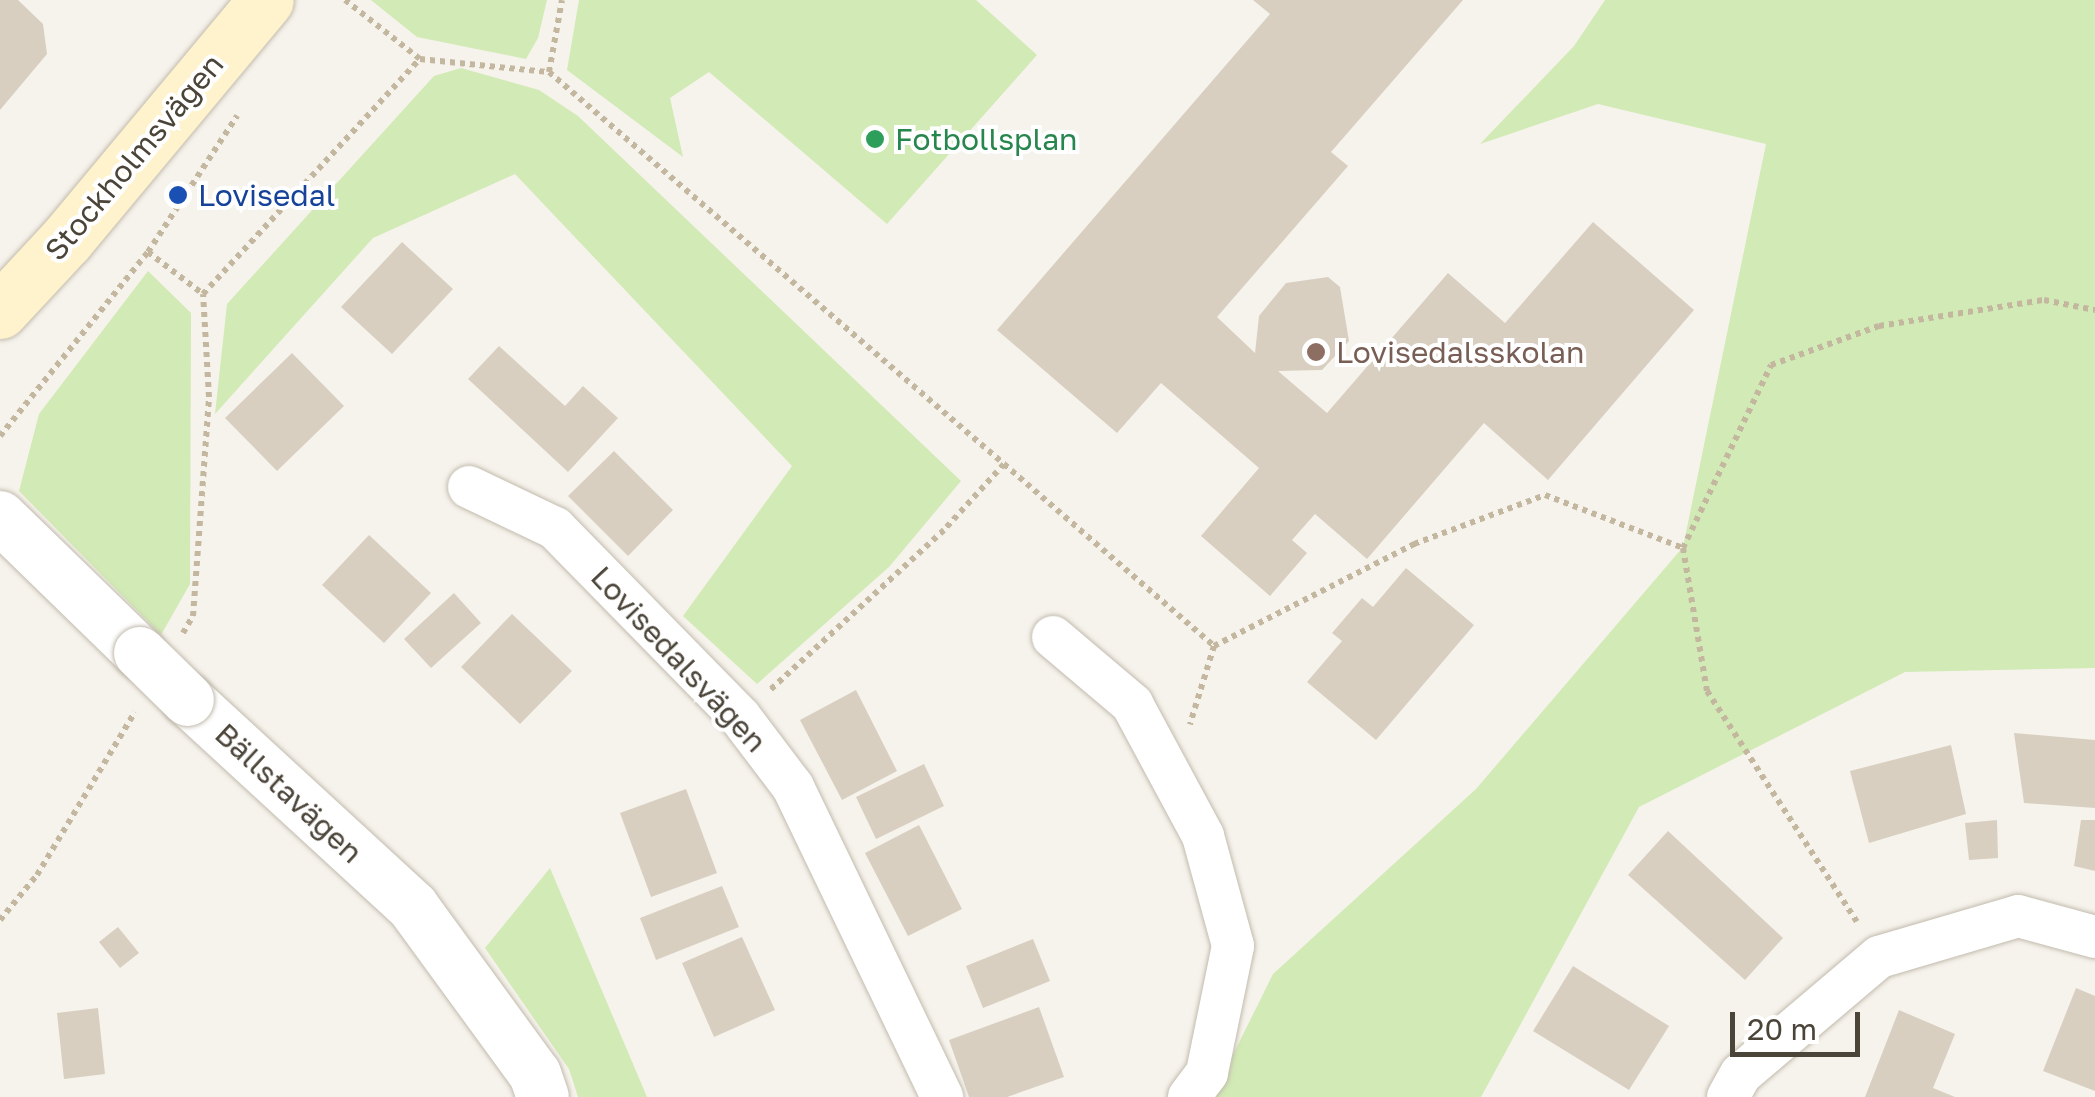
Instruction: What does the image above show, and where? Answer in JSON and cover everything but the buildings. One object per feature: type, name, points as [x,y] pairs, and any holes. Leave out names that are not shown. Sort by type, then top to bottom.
[{"type":"main road","name":"Stockholmsvägen","points":[[0,311],[66,240],[266,0]]},
{"type":"street","name":"Lovisedalsvägen","points":[[469,487],[555,528],[740,718],[793,787],[942,1097]]},
{"type":"street","name":"Bällstavägen","points":[[0,517],[161,675],[413,907],[535,1074],[543,1097]]},
{"type":"street","points":[[1053,637],[1132,704],[1203,836],[1233,946],[1207,1073],[1189,1097]]},
{"type":"street","points":[[1728,1097],[1741,1074],[1880,957],[2018,916],[2095,937]]},
{"type":"path","points":[[345,0],[420,59],[548,72],[1214,646]]},
{"type":"path","points":[[548,72],[562,0]]},
{"type":"path","points":[[0,920],[38,876],[193,616],[209,397],[203,294],[420,59]]},
{"type":"path","points":[[0,436],[148,252],[244,106]]},
{"type":"path","points":[[148,252],[203,294]]},
{"type":"path","points":[[1880,957],[1707,691],[1683,548],[1771,365],[1879,326],[2044,300],[2095,310]]},
{"type":"path","points":[[740,718],[944,530],[1004,464]]},
{"type":"path","points":[[1172,780],[1214,646],[1414,544],[1545,495],[1683,548]]},
{"type":"green space","points":[[371,0],[547,0],[538,38],[526,59],[417,37]]},
{"type":"green space","name":"Fotbollsplan","points":[[579,0],[976,0],[1037,55],[887,224],[709,72],[670,98],[683,157],[567,70]]},
{"type":"green space","points":[[1605,0],[2095,0],[2095,668],[1905,672],[1639,807],[1481,1097],[1212,1097],[1273,974],[1476,789],[1683,547],[1766,144],[1598,104],[1480,144],[1574,46]]},
{"type":"green space","points":[[461,68],[539,90],[578,116],[961,481],[889,567],[757,684],[683,616],[792,466],[515,174],[373,238],[215,414],[227,304],[434,76]]},
{"type":"green space","points":[[148,271],[191,313],[190,584],[161,635],[19,491],[39,414]]},
{"type":"green space","points":[[550,868],[647,1097],[578,1097],[569,1069],[485,948]]},
{"type":"place","name":"Fotbollsplan","points":[[875,139]]},
{"type":"place","name":"Lovisedal","points":[[178,195]]},
{"type":"place","name":"Lovisedalsskolan","points":[[1316,352]]}]
